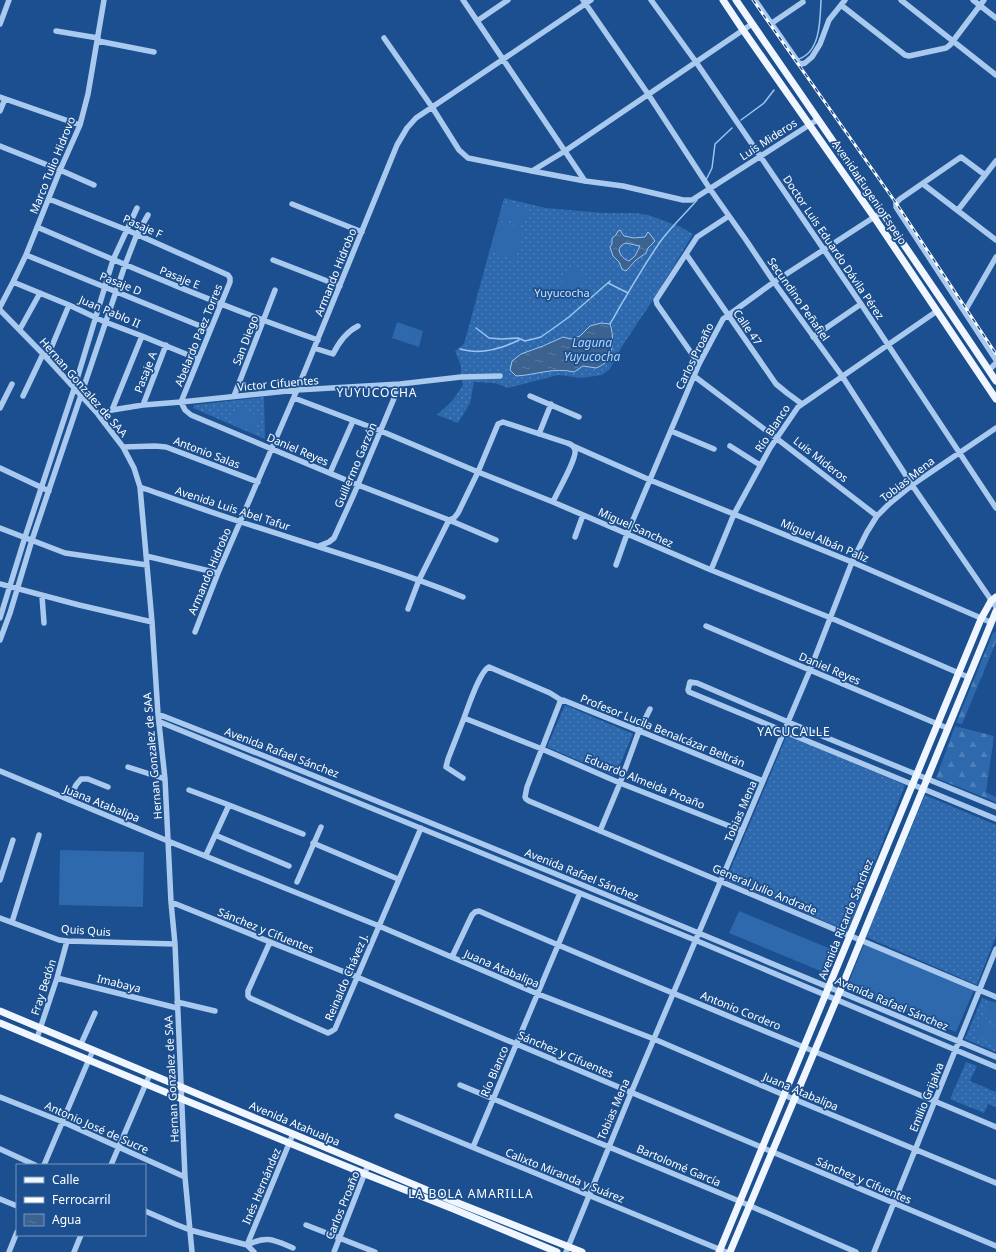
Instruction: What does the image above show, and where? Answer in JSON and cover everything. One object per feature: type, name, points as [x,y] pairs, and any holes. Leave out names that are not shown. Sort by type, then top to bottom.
[{"type":"main road","name":"Avenida Eugenio Espejo","points":[[723,0],[874,217],[996,399]]},
{"type":"main road","name":"Avenida Eugenio Espejo","points":[[736,0],[996,381]]},
{"type":"main road","name":"Avenida Ricardo Sánchez","points":[[722,1251],[739,1201],[851,935],[916,774],[981,619],[994,599]]},
{"type":"main road","name":"Avenida Ricardo Sánchez","points":[[730,1252],[840,991],[990,622],[996,611]]},
{"type":"main road","name":"Avenida Atahualpa","points":[[0,1011],[567,1249],[582,1252]]},
{"type":"main road","name":"Avenida Atahualpa","points":[[0,1023],[556,1252]]},
{"type":"street","points":[[0,24],[9,0]]},
{"type":"street","name":"Marco Tulio Hidrovo","points":[[0,308],[26,255],[60,170],[80,125],[88,94],[104,0]]},
{"type":"street","points":[[463,0],[585,181]]},
{"type":"street","points":[[476,21],[508,0]]},
{"type":"street","name":"Armando Hidrobo","points":[[195,632],[218,573],[294,398],[397,145],[407,128],[416,118],[503,60],[584,2],[591,0]]},
{"type":"street","name":"Doctor Luis Eduardo Dávila Pérez","points":[[651,0],[696,62],[861,304],[996,508]]},
{"type":"street","points":[[755,0],[799,63],[803,64],[812,57],[816,51],[829,20],[845,0]]},
{"type":"street","points":[[901,0],[996,75]]},
{"type":"street","points":[[973,0],[996,18]]},
{"type":"street","points":[[841,5],[905,55],[910,56],[946,48],[953,42],[984,0]]},
{"type":"street","name":"Secundino Peñafiel","points":[[584,2],[648,94],[710,189],[774,282],[842,376],[912,485],[994,599],[996,607]]},
{"type":"street","points":[[772,23],[803,2]]},
{"type":"street","points":[[532,171],[565,151],[752,24]]},
{"type":"street","points":[[56,31],[154,52]]},
{"type":"street","name":"Luis Mideros","points":[[384,38],[432,107],[459,150],[468,158],[585,181],[624,186],[688,201],[710,189],[817,120]]},
{"type":"street","points":[[0,111],[3,98],[80,125]]},
{"type":"street","points":[[0,146],[94,185]]},
{"type":"street","points":[[985,175],[961,157],[900,199],[896,203],[896,207],[996,360]]},
{"type":"street","points":[[958,210],[996,161]]},
{"type":"street","points":[[923,184],[996,240]]},
{"type":"street","name":"Pasaje F","points":[[49,199],[137,234],[228,275]]},
{"type":"street","points":[[292,204],[362,232]]},
{"type":"street","points":[[0,618],[106,288],[113,260],[137,208]]},
{"type":"street","name":"Carlos Proaño","points":[[616,565],[627,534],[699,364],[723,320],[774,282],[882,212]]},
{"type":"street","points":[[0,640],[18,590],[32,540],[105,322],[137,234],[148,215]]},
{"type":"street","points":[[699,364],[657,304],[656,300],[697,237],[729,216]]},
{"type":"street","name":"Pasaje E","points":[[37,227],[221,304],[318,340]]},
{"type":"street","name":"Calle 47","points":[[686,254],[776,384],[802,404]]},
{"type":"street","name":"Pasaje D","points":[[26,255],[210,330]]},
{"type":"street","points":[[965,311],[996,257]]},
{"type":"street","points":[[273,260],[340,286]]},
{"type":"street","name":"Abelardo Paez Torres","points":[[181,402],[230,282],[228,275]]},
{"type":"street","name":"Juan Pablo II","points":[[13,282],[69,305],[105,322],[198,358]]},
{"type":"street","name":"San Diego","points":[[234,396],[275,290]]},
{"type":"street","points":[[20,330],[40,293]]},
{"type":"street","points":[[813,337],[861,304]]},
{"type":"street","points":[[23,396],[45,356],[69,305]]},
{"type":"street","name":"Hernan Gonzalez de SAA","points":[[0,308],[97,413],[123,447],[134,468],[140,488],[152,622],[158,714],[165,780],[171,902],[175,944],[186,1177],[192,1252]]},
{"type":"street","name":"Río Blanco","points":[[711,570],[734,514],[776,438],[798,407],[937,311]]},
{"type":"street","points":[[314,348],[333,354],[348,332],[358,326]]},
{"type":"street","points":[[112,410],[142,336]]},
{"type":"street","name":"Pasaje A","points":[[143,405],[166,345]]},
{"type":"street","points":[[989,370],[996,363]]},
{"type":"street","name":"Victor Cifuentes","points":[[97,413],[143,405],[297,390],[400,384],[461,377],[500,376]]},
{"type":"street","name":"Luis Mideros","points":[[694,376],[877,516]]},
{"type":"street","points":[[0,408],[1,401],[12,384]]},
{"type":"street","name":"Guillermo Garzón","points":[[319,546],[334,538],[400,384]]},
{"type":"street","points":[[530,396],[579,417]]},
{"type":"street","name":"Miguel Sanchez","points":[[294,398],[381,431],[711,570],[831,618],[968,677]]},
{"type":"street","name":"Daniel Reyes","points":[[181,402],[185,410],[191,415],[358,485],[496,540]]},
{"type":"street","points":[[539,434],[551,404]]},
{"type":"street","points":[[330,473],[353,421]]},
{"type":"street","name":"Miguel Albán Paliz","points":[[478,472],[496,428],[498,424],[503,422],[573,446],[650,480],[852,562],[990,622]]},
{"type":"street","name":"Tobias Mena","points":[[567,1249],[608,1147],[810,670],[852,562],[867,532],[877,516],[912,485],[958,452],[996,428]]},
{"type":"street","points":[[671,431],[714,449]]},
{"type":"street","points":[[552,502],[574,459],[575,450],[573,446]]},
{"type":"street","points":[[730,446],[760,466]]},
{"type":"street","name":"Antonio Salas","points":[[123,447],[166,447],[258,482]]},
{"type":"street","points":[[0,468],[49,491]]},
{"type":"street","points":[[408,609],[419,580],[449,520],[454,518],[458,513],[478,472]]},
{"type":"street","name":"Avenida Luis Abel Tafur","points":[[140,488],[241,522],[319,546],[463,596]]},
{"type":"street","points":[[574,537],[583,515]]},
{"type":"street","points":[[0,528],[65,553],[147,565]]},
{"type":"street","points":[[146,556],[218,573]]},
{"type":"street","points":[[0,584],[18,590],[152,622]]},
{"type":"street","points":[[42,596],[44,623]]},
{"type":"street","name":"Daniel Reyes","points":[[706,626],[947,728]]},
{"type":"street","name":"Profesor Lucila Benalcázar Beltrán","points":[[464,718],[480,678],[485,668],[489,667],[550,693],[560,703],[565,700],[763,782]]},
{"type":"street","points":[[996,807],[697,683],[690,682],[689,692],[996,819]]},
{"type":"street","points":[[542,749],[560,703]]},
{"type":"street","points":[[600,831],[639,731],[650,709]]},
{"type":"street","name":"Avenida Rafael Sánchez","points":[[158,714],[337,784],[612,896],[996,1057]]},
{"type":"street","points":[[463,778],[446,767],[464,718]]},
{"type":"street","name":"Eduardo Almeida Proaño","points":[[464,718],[542,749],[620,783],[742,831]]},
{"type":"street","name":"Avenida Rafael Sánchez","points":[[160,722],[695,940],[996,1067]]},
{"type":"street","name":"General Julio Andrade","points":[[542,749],[527,787],[526,799],[996,997]]},
{"type":"street","points":[[128,766],[165,780]]},
{"type":"street","name":"Juana Atabalipa","points":[[0,771],[379,926],[538,994],[654,1039],[996,1183]]},
{"type":"street","points":[[69,800],[76,785],[81,779],[88,779],[108,787]]},
{"type":"street","points":[[189,790],[303,834]]},
{"type":"street","points":[[206,855],[229,805]]},
{"type":"street","points":[[297,882],[321,827]]},
{"type":"street","name":"Reinaldo Chávez J.","points":[[270,942],[248,992],[248,996],[328,1033],[332,1032],[335,1029],[421,828]]},
{"type":"street","points":[[215,834],[289,866]]},
{"type":"street","points":[[12,922],[39,835]]},
{"type":"street","points":[[0,880],[13,840]]},
{"type":"street","points":[[313,844],[398,879]]},
{"type":"street","name":"Río Blanco","points":[[473,1147],[580,893]]},
{"type":"street","points":[[608,905],[612,896]]},
{"type":"street","name":"Sánchez y Cifuentes","points":[[171,902],[357,977],[996,1246]]},
{"type":"street","name":"Antonio Cordero","points":[[452,957],[472,915],[479,911],[558,946],[815,1050],[996,1127]]},
{"type":"street","name":"Quis Quis","points":[[0,918],[59,940],[175,944]]},
{"type":"street","name":"Fray Bedón","points":[[37,1038],[68,941]]},
{"type":"street","name":"Emilio Grijalva","points":[[874,1252],[996,949]]},
{"type":"street","name":"Imabaya","points":[[57,978],[177,1005],[215,1011]]},
{"type":"street","points":[[81,1044],[95,1013]]},
{"type":"street","points":[[44,1164],[93,1050]]},
{"type":"street","points":[[111,1164],[150,1074]]},
{"type":"street","name":"Bartolomé García","points":[[460,1085],[739,1201],[856,1252]]},
{"type":"street","name":"Antonio José de Sucre","points":[[0,1096],[63,1122],[186,1177]]},
{"type":"street","name":"Calixto Miranda y Suárez","points":[[397,1116],[722,1251]]},
{"type":"street","name":"Inés Hernández","points":[[247,1245],[293,1134]]},
{"type":"street","points":[[0,1149],[34,1164]]},
{"type":"street","name":"Carlos Proaño","points":[[334,1252],[368,1165]]},
{"type":"street","points":[[0,1199],[16,1206]]},
{"type":"street","points":[[146,1211],[190,1230],[247,1245],[254,1252]]},
{"type":"street","points":[[306,1225],[374,1252]]},
{"type":"street","points":[[9,1252],[16,1234]]},
{"type":"street","points":[[74,1252],[82,1236]]},
{"type":"street","points":[[247,1245],[264,1238],[293,1248]]},
{"type":"green space","name":"Yuyucocha","points":[[504,198],[546,208],[648,215],[679,226],[693,234],[657,294],[621,348],[610,369],[602,375],[582,378],[558,375],[508,388],[495,383],[474,382],[470,403],[458,423],[437,415],[453,400],[463,385],[461,366],[455,351],[464,344]]},
{"type":"green space","points":[[504,203],[528,210],[524,225],[500,218]]},
{"type":"green space","points":[[499,221],[524,229],[515,259],[490,251]]},
{"type":"green space","points":[[570,267],[586,275],[572,304],[555,296]]},
{"type":"green space","points":[[397,322],[423,331],[419,347],[392,338]]},
{"type":"green space","points":[[264,397],[265,439],[193,408],[194,405]]},
{"type":"green space","points":[[237,407],[261,417],[254,433],[231,422]]},
{"type":"green space","points":[[996,632],[996,642],[962,724],[956,723],[993,633]]},
{"type":"green space","points":[[565,705],[633,734],[615,776],[547,747]]},
{"type":"green space","points":[[955,726],[994,736],[986,792],[996,797],[996,802],[936,778]]},
{"type":"green space","points":[[787,735],[905,785],[848,931],[726,880]]},
{"type":"green space","points":[[925,795],[996,825],[996,936],[977,985],[866,937]]},
{"type":"green space","points":[[60,850],[144,852],[143,907],[59,905]]},
{"type":"green space","points":[[739,911],[833,950],[823,972],[729,933]]},
{"type":"green space","points":[[864,944],[974,990],[956,1032],[847,987]]},
{"type":"green space","points":[[982,998],[996,1003],[996,1052],[965,1039]]},
{"type":"green space","points":[[989,1002],[996,1005],[996,1022],[983,1017]]},
{"type":"green space","points":[[981,1021],[996,1027],[996,1044],[975,1035]]},
{"type":"green space","points":[[966,1062],[977,1066],[970,1081],[996,1092],[996,1107],[988,1104],[984,1113],[950,1099]]},
{"type":"water","points":[[620,230],[624,236],[634,238],[645,237],[648,232],[655,241],[648,248],[646,253],[636,260],[626,271],[622,269],[619,262],[613,256],[610,247],[612,244],[612,238]],"holes":[[[626,243],[640,246],[635,256],[629,261],[621,255],[619,250],[620,247]]]},
{"type":"water","name":"Laguna Yuyucocha","points":[[601,323],[610,324],[612,334],[612,350],[605,363],[599,367],[583,366],[574,372],[559,370],[516,376],[510,370],[512,361],[521,354],[563,337],[571,339],[580,336],[590,326]]},
{"type":"waterway","points":[[799,59],[812,49],[818,34],[821,0]]},
{"type":"waterway","points":[[741,120],[764,103],[774,90]]},
{"type":"waterway","points":[[706,180],[712,168],[715,144],[732,128]]},
{"type":"waterway","points":[[610,324],[640,272],[660,242],[697,200]]},
{"type":"waterway","points":[[476,328],[489,338],[518,338],[525,341],[541,337],[569,317],[610,281]]},
{"type":"waterway","points":[[608,283],[628,293]]},
{"type":"waterway","points":[[460,349],[468,351],[490,350],[519,340]]},
{"type":"railway","points":[[753,0],[896,203],[996,354]]},
{"type":"district","name":"YUYUCOCHA","points":[[377,392]]},
{"type":"district","name":"YACUCALLE","points":[[794,731]]},
{"type":"district","name":"LA BOLA AMARILLA","points":[[471,1193]]}]
